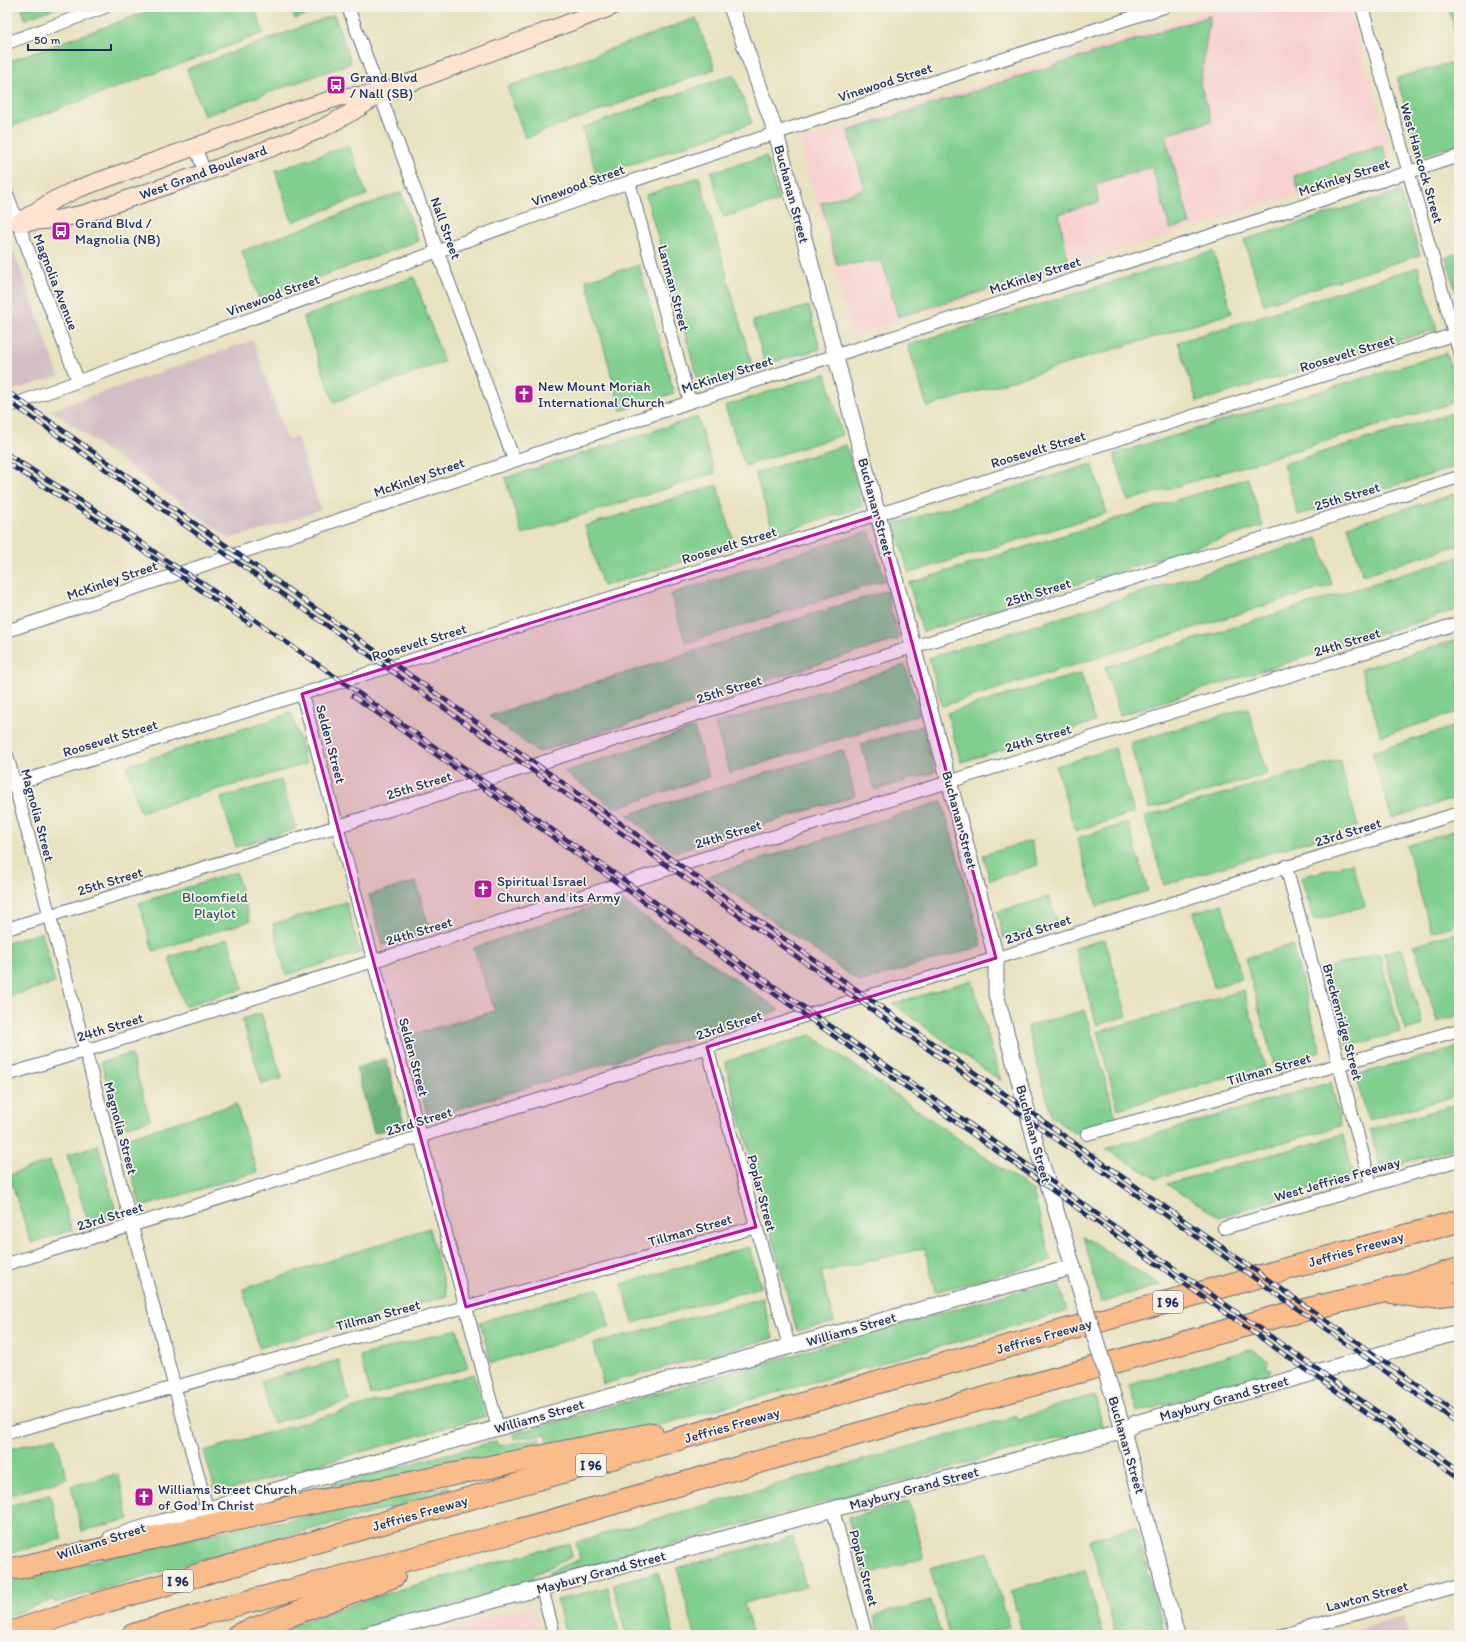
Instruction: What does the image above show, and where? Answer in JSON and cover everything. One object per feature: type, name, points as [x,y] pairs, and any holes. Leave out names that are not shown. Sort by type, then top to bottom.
[{"type":"highway","name":"Jeffries Freeway","points":[[7,1634],[93,1605],[1459,1220]]},
{"type":"highway","points":[[133,1635],[220,1609],[505,1534],[1278,1316],[1385,1291],[1459,1269]]},
{"type":"highway","points":[[1385,1291],[1422,1297],[1459,1293]]},
{"type":"highway","points":[[12,1569],[292,1507],[831,1397]]},
{"type":"highway","points":[[238,1635],[505,1534]]},
{"type":"main road","name":"West Grand Boulevard","points":[[12,224],[87,214],[205,173],[319,130],[352,112],[380,94],[611,7]]},
{"type":"main road","name":"West Grand Boulevard","points":[[12,224],[54,200],[77,189],[301,108],[334,99],[380,94]]},
{"type":"street","points":[[7,43],[105,7]]},
{"type":"street","name":"Nall Street","points":[[348,7],[514,460]]},
{"type":"street","name":"Buchanan Street","points":[[731,7],[776,133],[996,958],[996,994],[1037,1148],[1124,1431],[1177,1635]]},
{"type":"street","name":"Vinewood Street","points":[[7,407],[629,182],[1164,7]]},
{"type":"street","name":"West Hancock Street","points":[[1362,7],[1457,334],[1459,351]]},
{"type":"street","points":[[194,146],[205,173]]},
{"type":"street","name":"McKinley Street","points":[[7,631],[690,402],[1459,156]]},
{"type":"street","name":"Lanman Street","points":[[629,182],[690,402]]},
{"type":"street","name":"Magnolia Avenue","points":[[7,194],[12,224],[78,381]]},
{"type":"street","name":"Roosevelt Street","points":[[11,785],[1457,334]]},
{"type":"street","name":"25th Street","points":[[7,929],[1459,477]]},
{"type":"street","name":"24th Street","points":[[7,1075],[1459,623]]},
{"type":"street","name":"Selden Street","points":[[302,694],[498,1428]]},
{"type":"street","name":"Magnolia Street","points":[[7,755],[11,785],[49,916],[207,1509]]},
{"type":"street","name":"23rd Street","points":[[7,1264],[1459,813]]},
{"type":"street","name":"Breckenridge Street","points":[[1286,866],[1371,1185]]},
{"type":"street","name":"Tillman Street","points":[[1087,1134],[1459,1030]]},
{"type":"street","name":"Poplar Street","points":[[707,1047],[789,1346]]},
{"type":"street","name":"West Jeffries Freeway","points":[[1224,1228],[1459,1160]]},
{"type":"street","name":"Tillman Street","points":[[7,1433],[756,1227]]},
{"type":"street","name":"Williams Street","points":[[12,1569],[207,1509],[1073,1267]]},
{"type":"street","name":"Maybury Grand Street","points":[[365,1635],[1124,1431],[1136,1423],[1459,1332]]},
{"type":"street","name":"Poplar Street","points":[[833,1510],[866,1635]]},
{"type":"street","name":"Lawton Street","points":[[1282,1635],[1459,1586]]},
{"type":"street","points":[[542,1588],[554,1635]]},
{"type":"highlighted area","points":[[878,515],[996,958],[707,1047],[756,1227],[466,1307],[302,694]]},
{"type":"shaded area","points":[[1221,7],[1349,7],[1394,164],[853,336],[800,142]]},
{"type":"shaded area","points":[[14,252],[59,376],[14,390],[7,385],[7,255]]},
{"type":"shaded area","points":[[253,340],[287,440],[297,437],[321,510],[261,531],[229,538],[51,410]]},
{"type":"shaded area","points":[[532,1606],[540,1635],[427,1635]]},
{"type":"shaded area","points":[[1404,1617],[1408,1635],[1338,1635]]},
{"type":"green space","points":[[21,7],[58,7],[25,19]]},
{"type":"green space","points":[[160,7],[254,7],[264,33],[7,128],[7,62]]},
{"type":"green space","points":[[290,7],[329,7],[295,19]]},
{"type":"green space","points":[[1448,7],[1459,7],[1459,47]]},
{"type":"green space","points":[[334,15],[351,63],[204,116],[187,69]]},
{"type":"green space","points":[[1210,16],[1200,84],[1212,121],[1165,135],[1190,224],[1170,229],[1152,167],[1095,184],[1099,202],[1059,214],[1069,265],[898,317],[882,261],[837,265],[821,203],[865,189],[848,131]]},
{"type":"green space","points":[[696,18],[715,69],[525,138],[507,87]]},
{"type":"green space","points":[[1450,63],[1459,92],[1459,144],[1419,156],[1397,78]]},
{"type":"green space","points":[[734,74],[752,123],[597,176],[582,128]]},
{"type":"green space","points":[[349,145],[367,195],[292,222],[275,171]]},
{"type":"green space","points":[[1382,145],[1388,162],[1300,193],[1294,176]]},
{"type":"green space","points":[[766,156],[779,201],[723,217],[711,172]]},
{"type":"green space","points":[[699,177],[753,369],[700,387],[646,195]]},
{"type":"green space","points":[[1400,191],[1420,255],[1264,304],[1244,240]]},
{"type":"green space","points":[[401,192],[418,241],[259,299],[242,251]]},
{"type":"green space","points":[[1213,251],[1232,313],[927,407],[908,345]]},
{"type":"green space","points":[[1459,253],[1459,301],[1446,257]]},
{"type":"green space","points":[[639,265],[674,393],[621,411],[586,280]]},
{"type":"green space","points":[[1418,267],[1437,329],[1197,402],[1178,342]]},
{"type":"green space","points":[[414,277],[444,362],[334,402],[303,317]]},
{"type":"green space","points":[[809,306],[820,349],[765,364],[753,321]]},
{"type":"green space","points":[[1446,353],[1459,396],[1459,401],[1128,501],[1114,454]]},
{"type":"green space","points":[[826,373],[842,435],[745,466],[725,406]]},
{"type":"green space","points":[[1459,411],[1459,466],[1298,515],[1283,464]]},
{"type":"green space","points":[[697,417],[715,473],[522,534],[505,478]]},
{"type":"green space","points":[[846,445],[863,507],[774,534],[755,473]]},
{"type":"green space","points":[[1092,464],[1107,513],[909,573],[894,524]]},
{"type":"green space","points":[[1248,478],[1263,526],[923,632],[909,583]]},
{"type":"green space","points":[[717,485],[735,546],[603,586],[585,526]]},
{"type":"green space","points":[[1459,493],[1459,545],[1363,575],[1348,526]]},
{"type":"green space","points":[[869,531],[885,580],[686,643],[670,594]]},
{"type":"green space","points":[[1318,538],[1332,585],[942,706],[929,658]]},
{"type":"green space","points":[[1459,557],[1459,609],[1120,715],[1105,667]]},
{"type":"green space","points":[[886,591],[899,639],[538,752],[489,716]]},
{"type":"green space","points":[[1459,639],[1459,712],[1381,736],[1361,669]]},
{"type":"green space","points":[[905,665],[920,714],[730,773],[715,724]]},
{"type":"green space","points":[[1081,673],[1095,722],[961,762],[947,713]]},
{"type":"green space","points":[[1248,708],[1267,774],[1149,809],[1130,743]]},
{"type":"green space","points":[[292,713],[306,764],[140,812],[127,766]]},
{"type":"green space","points":[[1459,725],[1459,797],[1392,818],[1372,752]]},
{"type":"green space","points":[[922,726],[935,772],[875,790],[861,744]]},
{"type":"green space","points":[[694,728],[709,777],[615,808],[564,772]]},
{"type":"green space","points":[[1115,748],[1134,813],[1075,831],[1056,766]]},
{"type":"green space","points":[[843,750],[855,796],[673,852],[627,815]]},
{"type":"green space","points":[[1339,760],[1358,826],[1164,885],[1145,817]]},
{"type":"green space","points":[[281,780],[296,829],[236,847],[221,798]]},
{"type":"green space","points":[[942,801],[982,946],[860,982],[709,876]]},
{"type":"green space","points":[[1128,823],[1148,891],[1097,906],[1077,838]]},
{"type":"green space","points":[[1459,829],[1459,924],[1431,932],[1407,846]]},
{"type":"green space","points":[[1031,841],[1038,865],[990,880],[983,855]]},
{"type":"green space","points":[[1352,863],[1365,906],[1314,921],[1301,877]]},
{"type":"green space","name":"Bloomfield Playlot","points":[[236,872],[250,921],[153,951],[139,903]]},
{"type":"green space","points":[[416,882],[430,931],[383,945],[369,895]]},
{"type":"green space","points":[[1049,897],[1057,923],[1004,938],[997,912]]},
{"type":"green space","points":[[618,898],[779,1010],[428,1118],[407,1036],[495,1011],[474,948]]},
{"type":"green space","points":[[346,902],[360,953],[286,975],[273,924]]},
{"type":"green space","points":[[1222,904],[1242,979],[1214,987],[1194,912]]},
{"type":"green space","points":[[42,932],[55,983],[7,997],[7,943]]},
{"type":"green space","points":[[1459,932],[1459,1015],[1437,1022],[1414,945]]},
{"type":"green space","points":[[228,939],[243,989],[184,1006],[169,957]]},
{"type":"green space","points":[[1105,939],[1127,1016],[1097,1025],[1075,948]]},
{"type":"green space","points":[[1292,945],[1321,1052],[1274,1065],[1245,958]]},
{"type":"green space","points":[[1402,948],[1423,1025],[1405,1030],[1384,953]]},
{"type":"green space","points":[[1379,953],[1400,1032],[1347,1047],[1326,968]]},
{"type":"green space","points":[[972,980],[1001,1081],[893,1004]]},
{"type":"green space","points":[[1244,990],[1265,1067],[1118,1109],[1097,1032]]},
{"type":"green space","points":[[1085,1010],[1117,1121],[1074,1133],[1052,1117],[1027,1026]]},
{"type":"green space","points":[[261,1013],[282,1078],[262,1084],[242,1019]]},
{"type":"green space","points":[[811,1035],[1033,1191],[1051,1261],[935,1292],[925,1248],[821,1272],[834,1322],[797,1331],[725,1062]]},
{"type":"green space","points":[[1459,1047],[1459,1095],[1368,1120],[1356,1075]]},
{"type":"green space","points":[[131,1054],[150,1120],[119,1128],[101,1062]]},
{"type":"green space","points":[[386,1058],[404,1124],[374,1133],[356,1068]]},
{"type":"green space","points":[[1331,1082],[1341,1126],[1156,1178],[1105,1149]]},
{"type":"green space","points":[[236,1104],[257,1172],[141,1207],[122,1139]]},
{"type":"green space","points":[[1459,1104],[1459,1147],[1381,1169],[1370,1129]]},
{"type":"green space","points":[[1343,1135],[1354,1176],[1219,1217],[1166,1184]]},
{"type":"green space","points":[[98,1145],[117,1216],[89,1225],[67,1155]]},
{"type":"green space","points":[[50,1161],[72,1230],[31,1243],[9,1175]]},
{"type":"green space","points":[[429,1228],[447,1296],[259,1348],[243,1289]]},
{"type":"green space","points":[[1083,1236],[1160,1285],[1101,1302]]},
{"type":"green space","points":[[749,1247],[761,1287],[633,1323],[622,1284]]},
{"type":"green space","points":[[1058,1280],[1067,1311],[667,1423],[601,1440],[551,1450],[546,1434],[514,1439],[513,1434]]},
{"type":"green space","points":[[599,1288],[610,1328],[491,1363],[480,1322]]},
{"type":"green space","points":[[762,1298],[773,1338],[603,1384],[593,1344]]},
{"type":"green space","points":[[457,1329],[468,1368],[371,1395],[360,1356]]},
{"type":"green space","points":[[1253,1349],[1268,1362],[1265,1367],[1271,1369],[1267,1377],[1137,1412],[1129,1385]]},
{"type":"green space","points":[[339,1360],[350,1401],[273,1423],[261,1381]]},
{"type":"green space","points":[[474,1374],[486,1416],[216,1494],[204,1451]]},
{"type":"green space","points":[[1095,1395],[1103,1430],[1055,1439],[551,1577],[549,1572],[580,1559],[576,1542],[1016,1416],[1018,1420],[1061,1404]]},
{"type":"green space","points":[[56,1437],[67,1479],[7,1496],[7,1450]]},
{"type":"green space","points":[[540,1439],[544,1452],[171,1528],[496,1441],[498,1446]]},
{"type":"green space","points":[[118,1474],[129,1519],[82,1531],[71,1486]]},
{"type":"green space","points":[[449,1486],[451,1491],[211,1557],[55,1603],[53,1599],[7,1617],[7,1583],[32,1575],[232,1529],[278,1522]]},
{"type":"green space","points":[[50,1495],[62,1539],[7,1554],[7,1506]]},
{"type":"green space","points":[[909,1502],[924,1558],[864,1575],[848,1518]]},
{"type":"green space","points":[[1136,1527],[1165,1635],[1116,1635],[1090,1540]]},
{"type":"green space","points":[[793,1537],[806,1587],[744,1603],[753,1635],[695,1635],[677,1568]]},
{"type":"green space","points":[[569,1543],[572,1557],[533,1575],[534,1582],[341,1635],[268,1635],[379,1596]]},
{"type":"green space","points":[[988,1552],[1009,1627],[980,1635],[949,1635],[930,1568]]},
{"type":"green space","points":[[1085,1570],[1103,1635],[1023,1635],[1011,1591]]},
{"type":"green space","points":[[658,1572],[674,1635],[626,1635],[613,1584]]},
{"type":"green space","points":[[608,1587],[620,1635],[566,1635],[557,1600]]},
{"type":"green space","points":[[931,1600],[941,1635],[879,1635],[874,1616]]},
{"type":"railway","points":[[7,391],[1459,1414]]},
{"type":"railway","points":[[7,400],[1007,1105],[1184,1228],[1459,1424]]},
{"type":"railway","points":[[7,454],[100,513],[169,562],[204,584],[1459,1469]]},
{"type":"railway","points":[[7,463],[108,527],[250,624]]},
{"type":"railway","points":[[353,696],[1459,1478]]},
{"type":"place","name":"Grand Blvd / Nall (SB)","points":[[336,85]]},
{"type":"place","name":"Grand Blvd / Magnolia (NB)","points":[[61,231]]},
{"type":"place","name":"New Mount Moriah International Church","points":[[524,394]]},
{"type":"place","name":"Spiritual Israel Church and its Army","points":[[483,889]]},
{"type":"place","name":"Williams Street Church of God In Christ","points":[[144,1497]]}]
